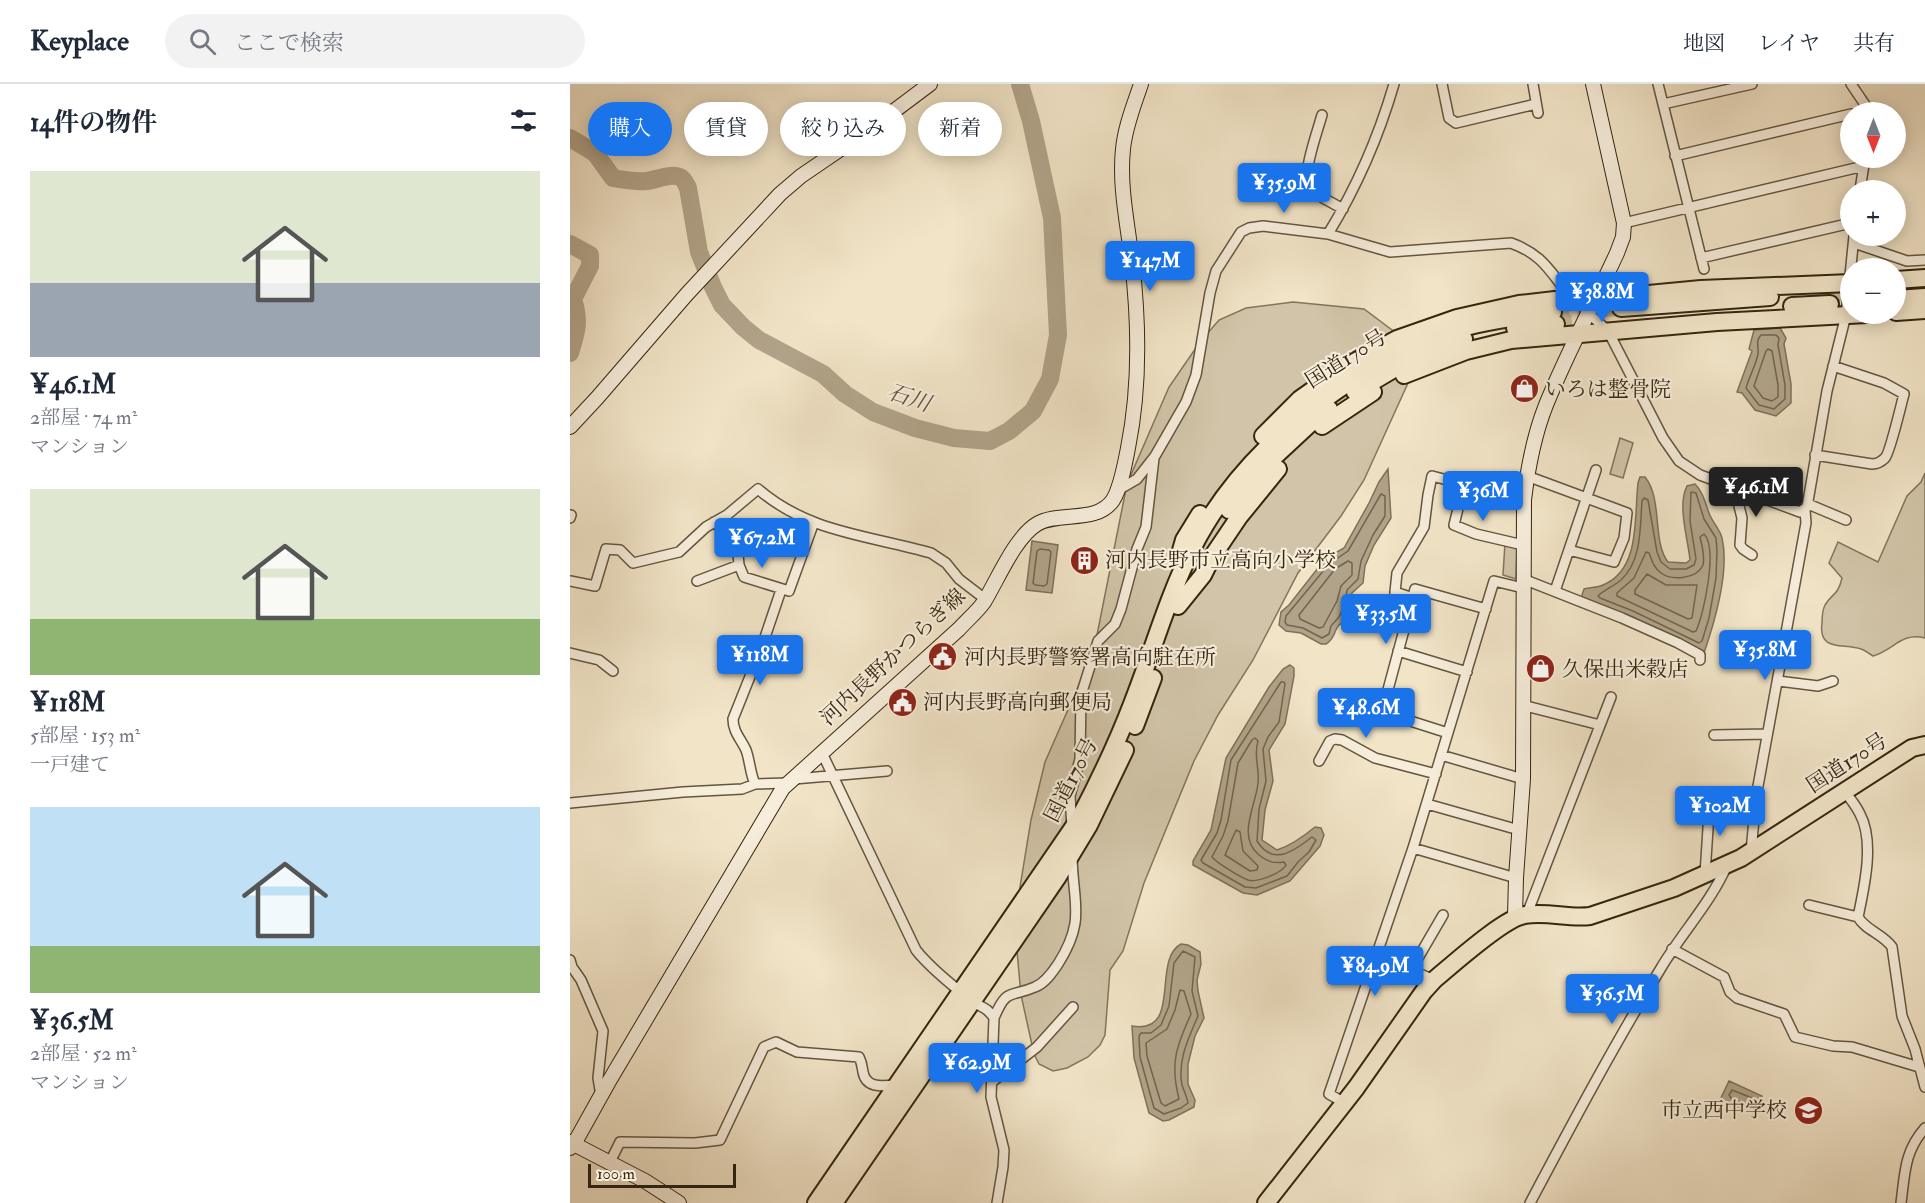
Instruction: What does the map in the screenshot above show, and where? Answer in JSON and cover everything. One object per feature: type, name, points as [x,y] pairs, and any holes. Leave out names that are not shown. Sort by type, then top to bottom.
[{"type":"highway","points":[[1906,279],[1925,278]]},
{"type":"highway","points":[[1173,604],[1184,540],[1213,493],[1255,444],[1300,399],[1325,380],[1397,339],[1457,318],[1519,304],[1573,299],[1593,306],[1620,295],[1701,289],[1840,284]]},
{"type":"highway","points":[[1906,287],[1925,286]]},
{"type":"highway","points":[[1906,298],[1925,297]]},
{"type":"highway","points":[[1621,313],[1831,298]]},
{"type":"highway","points":[[1906,311],[1925,310]]},
{"type":"highway","points":[[1173,604],[1203,575],[1212,556],[1239,517],[1277,469],[1320,428],[1355,403],[1412,371],[1466,351],[1510,340],[1579,333],[1840,315]]},
{"type":"highway","name":"国道170号","points":[[834,1203],[1072,829],[1104,770],[1173,604],[1231,506],[1271,460],[1314,420],[1359,389],[1427,352],[1463,340],[1555,318]]},
{"type":"highway","name":"国道170号","points":[[816,1203],[896,1085],[967,996],[1072,852],[1089,825],[1115,774],[1144,705],[1173,604]]},
{"type":"highway","name":"国道170号","points":[[1521,915],[1590,916],[1674,888],[1751,852],[1912,748],[1925,745]]},
{"type":"highway","points":[[1266,1203],[1356,1088],[1424,991],[1434,980],[1521,915]]},
{"type":"main road","points":[[570,427],[687,294],[780,194],[801,176],[930,84]]},
{"type":"main road","name":"河内長野かつらぎ線","points":[[679,1203],[610,1162],[571,1145],[783,788],[959,629],[985,599],[1005,564],[1027,532],[1036,524],[1047,519],[1094,513],[1106,507],[1113,500],[1124,468],[1133,420],[1136,359],[1132,262],[1125,207],[1123,149],[1126,130],[1141,84]]},
{"type":"main road","points":[[1521,915],[1516,878],[1523,779],[1523,545],[1527,476],[1534,441],[1546,405],[1623,237],[1624,223],[1593,84]]},
{"type":"street","points":[[1328,234],[1360,177],[1372,150],[1394,84]]},
{"type":"street","points":[[1442,84],[1449,118],[1456,123],[1537,108],[1533,84]]},
{"type":"street","points":[[1658,84],[1704,269]]},
{"type":"street","points":[[1664,104],[1752,84]]},
{"type":"street","points":[[1851,84],[1861,102]]},
{"type":"street","points":[[1322,115],[1312,150],[1307,189],[1343,209]]},
{"type":"street","points":[[1675,156],[1840,117]]},
{"type":"street","points":[[1624,223],[1841,168]]},
{"type":"street","points":[[1116,491],[1137,479],[1155,456],[1186,402],[1203,345],[1216,271],[1233,242],[1241,232],[1249,228],[1263,226],[1328,234],[1390,252],[1511,243],[1527,249],[1546,263],[1573,299]]},
{"type":"street","points":[[1701,258],[1840,226]]},
{"type":"street","points":[[1871,246],[1907,261],[1925,260]]},
{"type":"street","points":[[1593,306],[1670,451],[1689,469],[1800,512],[1806,507]]},
{"type":"street","points":[[1751,852],[1755,808],[1806,523],[1806,507],[1815,455],[1844,324]]},
{"type":"street","points":[[1815,455],[1878,464],[1889,452],[1904,394],[1884,383],[1833,366]]},
{"type":"street","points":[[1072,829],[1070,796],[1080,759],[1081,695],[1098,641],[1115,624],[1121,609],[1137,549],[1146,527],[1155,456]]},
{"type":"street","points":[[1555,591],[1596,470]]},
{"type":"street","points":[[1413,598],[1395,592],[1395,578],[1424,526],[1432,476],[1524,500]]},
{"type":"street","points":[[1527,476],[1627,513],[1624,538],[1614,562],[1569,550]]},
{"type":"street","points":[[1464,484],[1454,525],[1476,534],[1523,545]]},
{"type":"street","points":[[570,581],[595,586],[606,549],[620,550],[633,563],[679,552],[706,526],[727,515],[758,489],[774,503],[814,522],[844,533],[931,553],[985,599]]},
{"type":"street","points":[[1738,489],[1737,498],[1742,518],[1740,545],[1752,555]]},
{"type":"street","points":[[1806,507],[1846,520]]},
{"type":"street","points":[[714,522],[737,543],[739,565],[744,577],[789,591],[814,522]]},
{"type":"street","points":[[697,581],[739,565]]},
{"type":"street","points":[[1343,1102],[1329,1095],[1413,849],[1494,581],[1523,583],[1555,591],[1678,643],[1700,655],[1700,660]]},
{"type":"street","points":[[1448,733],[1382,712],[1415,589],[1486,609]]},
{"type":"street","points":[[755,783],[746,751],[733,727],[733,719],[761,649],[781,590]]},
{"type":"street","points":[[1398,651],[1467,672]]},
{"type":"street","points":[[570,653],[598,660],[613,671]]},
{"type":"street","points":[[1778,681],[1818,686],[1833,681]]},
{"type":"street","points":[[1521,915],[1611,697]]},
{"type":"street","points":[[1522,705],[1600,725]]},
{"type":"street","points":[[1714,735],[1767,734]]},
{"type":"street","points":[[1319,760],[1330,741],[1335,739],[1342,740],[1375,758],[1436,774]]},
{"type":"street","points":[[822,753],[916,950],[928,965],[989,1010],[994,1018]]},
{"type":"street","points":[[1442,755],[1523,779]]},
{"type":"street","points":[[570,803],[682,792],[742,789],[755,783],[887,771]]},
{"type":"street","points":[[1844,790],[1861,816],[1866,830],[1868,858],[1858,917],[1860,922],[1886,939],[1892,947],[1899,1004],[1925,1087]]},
{"type":"street","points":[[1705,874],[1710,798]]},
{"type":"street","points":[[1427,804],[1519,830]]},
{"type":"street","points":[[1413,849],[1516,878]]},
{"type":"street","points":[[997,1203],[1004,1167],[1004,1150],[991,1097],[994,1018],[1004,999],[1012,993],[1036,987],[1054,971],[1072,939],[1077,905],[1072,852]]},
{"type":"street","points":[[1530,1203],[1586,1099],[1672,949],[1713,892],[1727,865]]},
{"type":"street","points":[[1809,905],[1858,917]]},
{"type":"street","points":[[1411,970],[1443,915]]},
{"type":"street","points":[[1672,949],[1724,977],[1730,992],[1737,999],[1784,1014],[1795,1037],[1833,1046],[1852,1047],[1919,1067]]},
{"type":"street","points":[[1376,955],[1434,980]]},
{"type":"street","points":[[570,960],[603,1031],[598,1078],[601,1097]]},
{"type":"street","points":[[992,1082],[1037,1047],[1073,1007]]},
{"type":"street","points":[[610,1162],[620,1142],[695,1143],[720,1140],[764,1047],[776,1042],[797,1052],[859,1057],[863,1076],[867,1082],[875,1086],[896,1085]]},
{"type":"street","points":[[1901,1203],[1908,1158],[1916,1137],[1925,1128]]},
{"type":"shaded area","points":[[1293,302],[1364,309],[1408,342],[1418,361],[1364,480],[1341,516],[1298,573],[1253,660],[1218,715],[1194,761],[1144,883],[1123,951],[1110,970],[1105,1035],[1100,1045],[1088,1057],[1067,1068],[1053,1071],[1039,1064],[1034,1054],[1021,995],[1016,940],[1020,887],[1031,820],[1045,762],[1081,680],[1097,635],[1127,484],[1169,387],[1200,342],[1219,320],[1246,308]]},
{"type":"shaded area","points":[[1620,438],[1633,443],[1623,478],[1610,474]]},
{"type":"shaded area","points":[[1925,473],[1925,638],[1904,639],[1873,656],[1854,647],[1833,645],[1824,638],[1822,616],[1825,605],[1837,591],[1842,578],[1829,563],[1838,542],[1878,562],[1907,496],[1921,482]]},
{"type":"shaded area","points":[[1505,543],[1517,545],[1516,579],[1503,575]]},
{"type":"water","points":[[1780,328],[1786,338],[1784,344],[1791,384],[1791,403],[1776,416],[1755,410],[1742,393],[1737,392],[1752,351],[1749,349],[1754,330]]},
{"type":"water","points":[[1388,469],[1391,518],[1374,545],[1365,566],[1363,583],[1352,593],[1344,621],[1326,644],[1321,644],[1301,633],[1286,631],[1279,625],[1281,612],[1325,559],[1344,548]]},
{"type":"water","points":[[1640,477],[1645,477],[1654,497],[1660,543],[1668,562],[1686,563],[1690,560],[1683,512],[1687,486],[1695,484],[1698,487],[1721,535],[1724,551],[1723,581],[1717,612],[1704,653],[1630,616],[1581,598],[1584,589],[1598,587],[1615,578],[1630,555]]},
{"type":"water","points":[[1032,541],[1058,545],[1052,593],[1026,590]]},
{"type":"water","points":[[1290,665],[1294,668],[1294,676],[1285,724],[1269,750],[1273,781],[1265,810],[1262,840],[1277,850],[1288,846],[1315,827],[1321,828],[1324,835],[1320,846],[1290,881],[1257,895],[1243,893],[1193,865],[1193,861],[1211,830],[1226,758],[1269,687],[1283,669]]},
{"type":"water","points":[[1181,944],[1200,952],[1201,964],[1197,980],[1204,1018],[1195,1036],[1188,1064],[1188,1084],[1195,1100],[1194,1107],[1163,1121],[1149,1113],[1134,1058],[1132,1026],[1148,1026],[1157,1019],[1162,1008],[1172,952]]},
{"type":"water","points":[[1729,1081],[1762,1096],[1753,1115],[1720,1100]]},
{"type":"waterway","name":"石川","points":[[570,138],[595,153],[613,178],[643,181],[672,176],[683,179],[688,188],[699,252],[713,287],[722,305],[759,340],[823,374],[845,394],[873,412],[915,428],[954,438],[990,441],[1009,431],[1033,411],[1050,379],[1058,335],[1052,218],[1031,121],[1020,84]]},
{"type":"waterway","name":"石川","points":[[570,244],[590,255],[590,266],[573,299],[577,326],[570,353]]},
{"type":"tunnel","points":[[1831,293],[1840,293]]},
{"type":"tunnel","points":[[1553,312],[1621,308]]},
{"type":"tunnel","points":[[1556,324],[1599,320]]},
{"type":"place","name":"いろは整骨院","points":[[1524,389]]},
{"type":"place","name":"河内長野市立高向小学校","points":[[1084,560]]},
{"type":"place","name":"河内長野警察署高向駐在所","points":[[943,657]]},
{"type":"place","name":"久保出米穀店","points":[[1541,669]]},
{"type":"place","name":"河内長野高向郵便局","points":[[902,702]]},
{"type":"place","name":"市立西中学校","points":[[1808,1110]]}]
